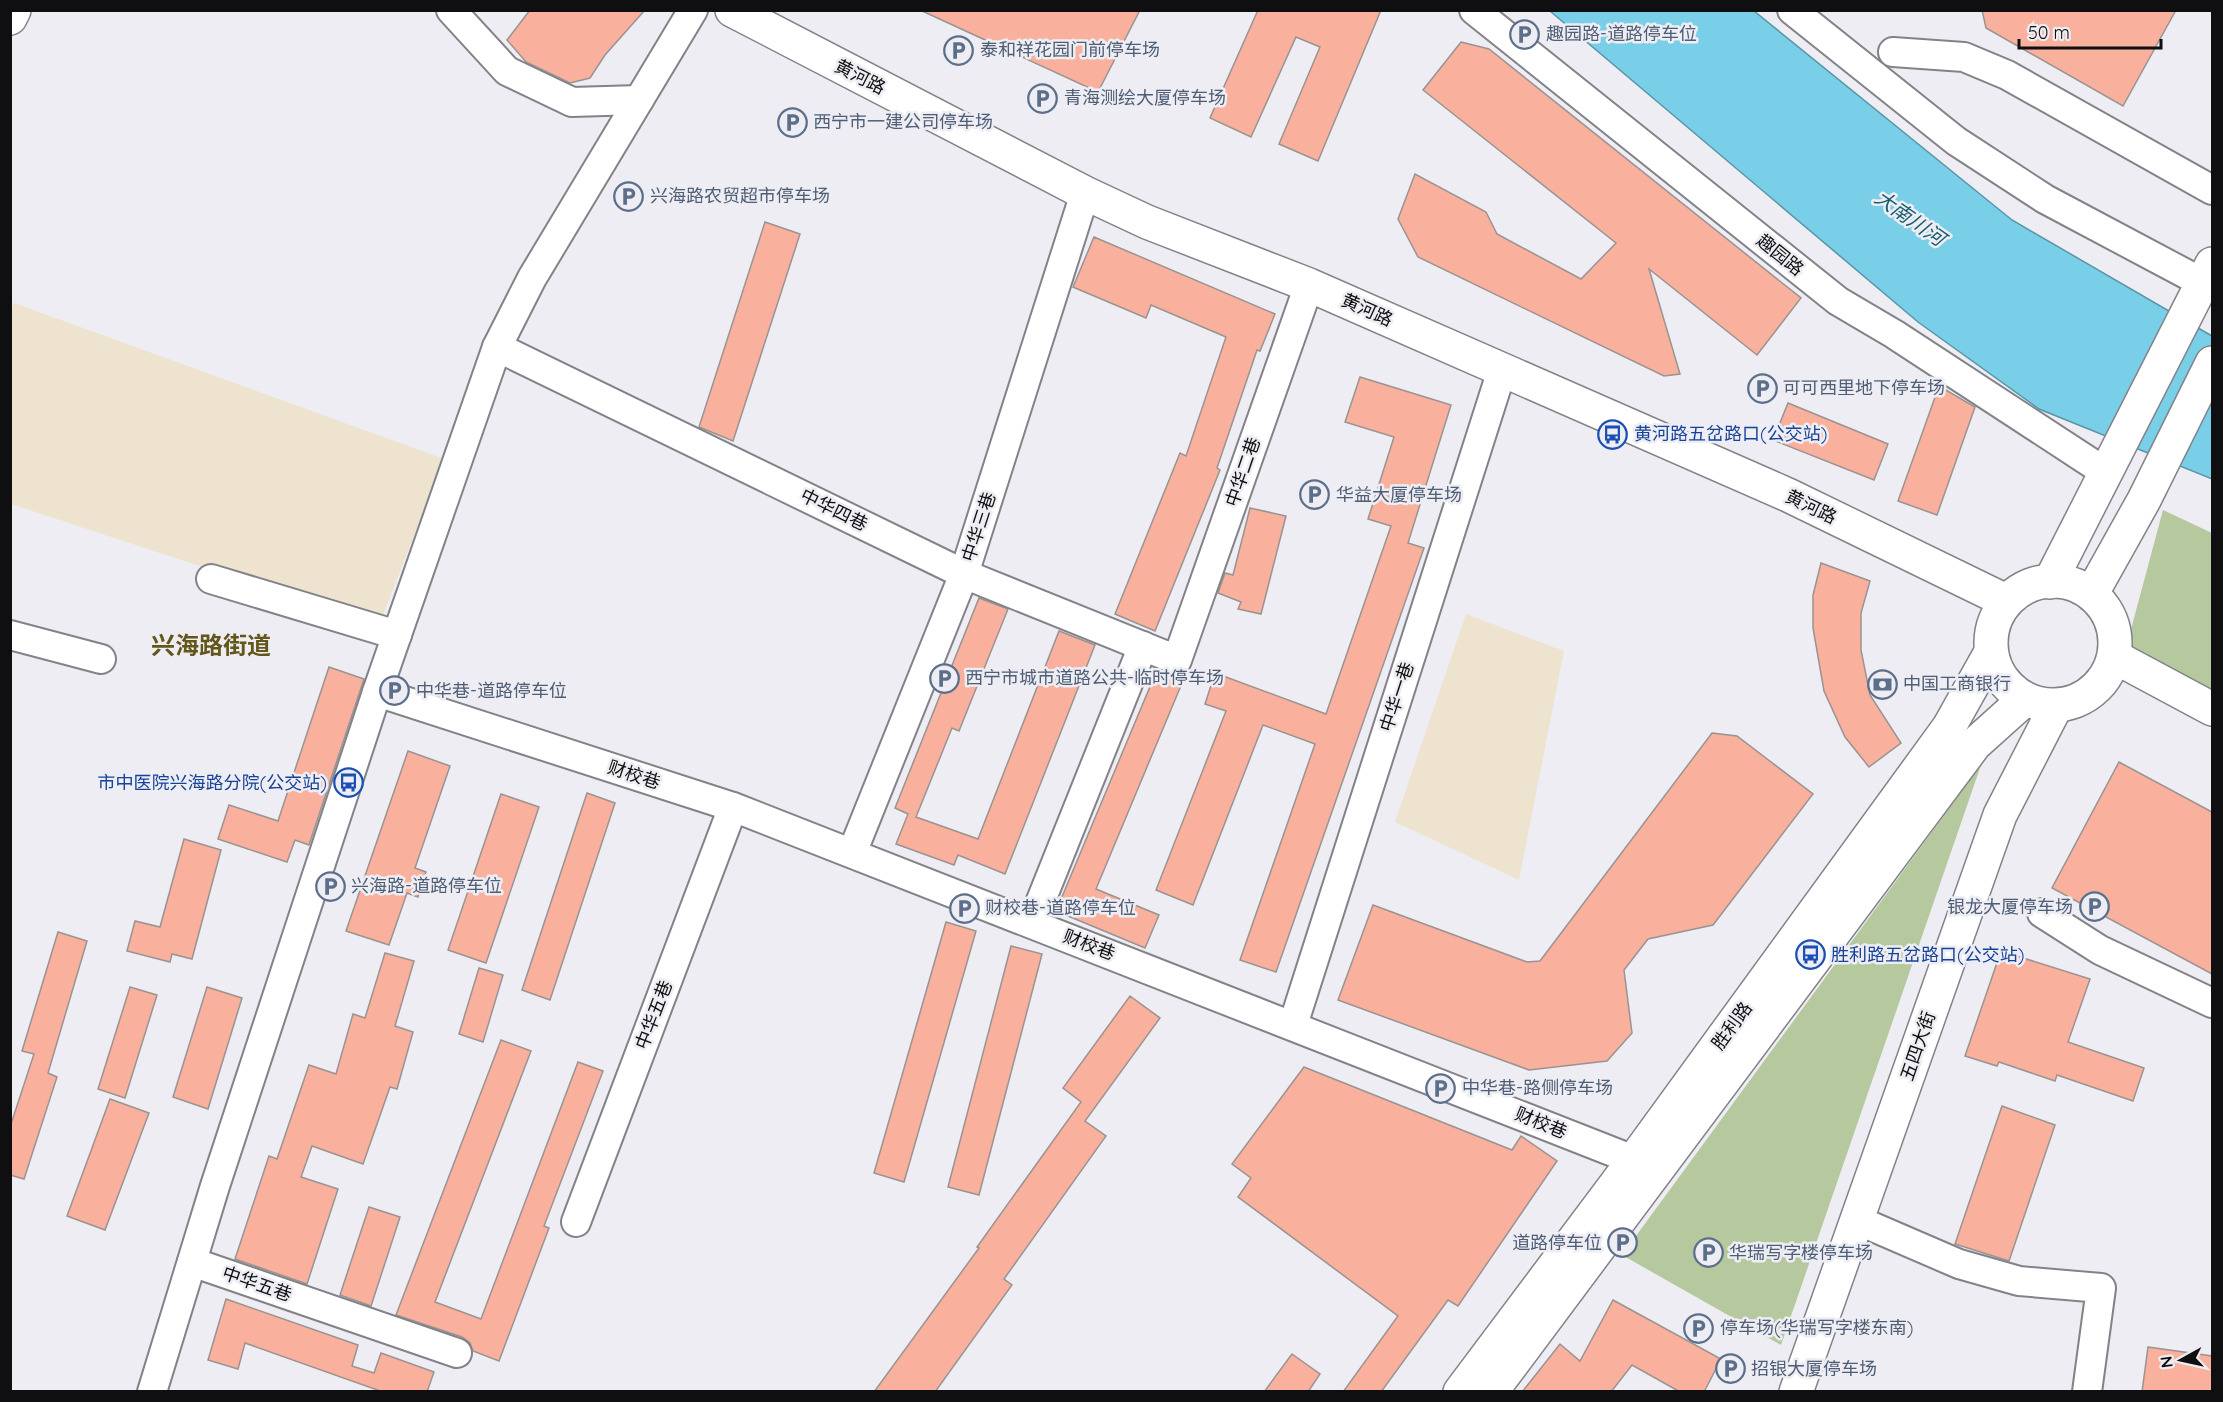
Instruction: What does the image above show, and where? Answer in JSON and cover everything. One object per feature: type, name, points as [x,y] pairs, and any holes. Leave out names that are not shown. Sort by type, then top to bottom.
[{"type":"main road","points":[[10,18],[14,10]]},
{"type":"main road","name":"黄河路","points":[[732,10],[1085,193],[1147,222],[1309,285],[1788,495],[2006,601]]},
{"type":"main road","points":[[2050,582],[2202,284]]},
{"type":"main road","points":[[2092,593],[2155,479],[2212,363]]},
{"type":"main road","points":[[2062,580],[2092,593],[2105,607],[2114,627],[2115,657],[2102,684],[2085,698],[2056,706],[2025,699],[2003,682],[1991,652],[1991,630],[2006,601],[2028,585],[2040,581],[2050,582],[2062,580]]},
{"type":"main road","name":"胜利路","points":[[1491,1392],[1949,727],[1991,652]]},
{"type":"main road","points":[[2115,657],[2212,709]]},
{"type":"main road","name":"胜利路","points":[[1460,1392],[1646,1165],[1975,744],[2025,699]]},
{"type":"main road","name":"五四大街","points":[[1796,1392],[2000,815],[2056,706]]},
{"type":"street","points":[[451,10],[507,71],[572,102],[639,100]]},
{"type":"street","points":[[152,1392],[377,692],[497,347],[532,278],[693,10]]},
{"type":"street","name":"趣园路","points":[[1474,10],[1838,301],[2109,465]]},
{"type":"street","points":[[1792,10],[1956,141],[2045,199],[2202,284]]},
{"type":"street","points":[[1893,52],[1964,57],[2007,75],[2212,190]]},
{"type":"street","name":"中华三巷","points":[[852,853],[964,574],[1085,193]]},
{"type":"street","name":"中华二巷","points":[[1177,660],[1309,285]]},
{"type":"street","name":"中华四巷","points":[[497,347],[964,574],[1177,660]]},
{"type":"street","name":"中华一巷","points":[[1293,1025],[1502,370]]},
{"type":"street","points":[[211,579],[397,635]]},
{"type":"street","points":[[10,635],[101,659]]},
{"type":"street","points":[[1032,923],[1143,646]]},
{"type":"street","name":"财校巷","points":[[377,692],[733,807],[1646,1165]]},
{"type":"street","name":"中华五巷","points":[[576,1222],[733,807]]},
{"type":"street","points":[[2042,913],[2100,950],[2212,1003]]},
{"type":"street","points":[[1857,1220],[1959,1264],[2019,1281],[2101,1288],[2087,1392]]},
{"type":"street","name":"中华五巷","points":[[192,1262],[457,1353]]},
{"type":"shaded area","points":[[14,303],[444,459],[379,625],[11,504],[10,313]]},
{"type":"shaded area","points":[[1466,614],[1564,651],[1519,880],[1395,822]]},
{"type":"green space","points":[[2163,510],[2212,533],[2212,698],[2132,658],[2130,633]]},
{"type":"green space","points":[[1981,765],[1781,1345],[1622,1255]]},
{"type":"water","name":"大南川河","points":[[1550,11],[1754,11],[2012,220],[2212,336],[2212,479],[2039,409],[1918,322]]},
{"type":"building","points":[[530,10],[645,10],[605,55],[590,78],[570,83],[526,62],[507,40]]},
{"type":"building","points":[[920,10],[1140,10],[1098,92]]},
{"type":"building","points":[[1258,10],[1381,10],[1318,161],[1279,144],[1320,47],[1296,37],[1251,137],[1210,118]]},
{"type":"building","points":[[1982,10],[2176,10],[2123,106],[1986,28]]},
{"type":"building","points":[[1461,42],[1489,49],[1801,298],[1757,355],[1649,269],[1680,374],[1664,376],[1418,257],[1398,219],[1415,174],[1486,212],[1497,234],[1581,279],[1616,243],[1423,90]]},
{"type":"building","points":[[765,222],[800,234],[733,441],[699,427]]},
{"type":"building","points":[[1094,237],[1275,314],[1260,351],[1257,350],[1217,468],[1220,470],[1155,631],[1115,614],[1180,453],[1186,456],[1226,337],[1151,305],[1146,318],[1073,287]]},
{"type":"building","points":[[1360,377],[1451,405],[1408,543],[1424,548],[1276,972],[1240,960],[1315,744],[1263,725],[1193,905],[1156,890],[1226,711],[1205,704],[1215,673],[1326,714],[1391,526],[1368,519],[1394,437],[1345,422]]},
{"type":"building","points":[[1939,386],[1975,407],[1937,515],[1898,501]]},
{"type":"building","points":[[1788,403],[1888,444],[1874,480],[1773,440]]},
{"type":"building","points":[[1250,508],[1286,516],[1261,614],[1238,609],[1241,602],[1218,593],[1225,573],[1233,575]]},
{"type":"building","points":[[1821,563],[1870,581],[1861,613],[1861,650],[1870,695],[1901,743],[1869,767],[1845,737],[1824,691],[1813,628],[1813,595]]},
{"type":"building","points":[[979,598],[1008,609],[959,731],[952,728],[916,817],[978,839],[1059,631],[1095,645],[1005,874],[958,855],[954,865],[896,844],[908,814],[895,808]]},
{"type":"building","points":[[329,667],[364,679],[309,845],[295,840],[287,862],[218,839],[229,805],[278,821]]},
{"type":"building","points":[[1157,670],[1171,675],[1185,676],[1096,889],[1159,915],[1145,948],[1056,911]]},
{"type":"building","points":[[1712,733],[1737,736],[1813,794],[1713,925],[1648,939],[1624,970],[1632,1033],[1607,1061],[1529,1070],[1338,1000],[1373,905],[1527,962],[1540,961]]},
{"type":"building","points":[[408,751],[450,766],[415,868],[426,872],[418,897],[407,893],[389,945],[346,931]]},
{"type":"building","points":[[2119,762],[2212,812],[2212,974],[2052,888]]},
{"type":"building","points":[[587,793],[615,803],[550,1000],[522,990]]},
{"type":"building","points":[[501,794],[539,807],[486,963],[448,950]]},
{"type":"building","points":[[184,839],[221,850],[192,959],[172,954],[170,962],[127,951],[135,921],[160,927]]},
{"type":"building","points":[[946,922],[976,931],[904,1182],[874,1173]]},
{"type":"building","points":[[58,932],[87,941],[48,1073],[57,1077],[24,1179],[10,1175],[10,1127],[34,1054],[22,1051]]},
{"type":"building","points":[[1011,946],[1042,954],[979,1195],[948,1187]]},
{"type":"building","points":[[2001,951],[2090,979],[2068,1042],[2144,1068],[2133,1101],[2057,1075],[2055,1081],[1999,1062],[1997,1066],[1965,1056]]},
{"type":"building","points":[[385,953],[414,961],[395,1026],[413,1032],[397,1089],[390,1087],[363,1164],[312,1146],[301,1177],[338,1189],[307,1284],[235,1259],[269,1156],[277,1159],[309,1065],[336,1074],[353,1014],[365,1018]]},
{"type":"building","points":[[479,968],[503,975],[483,1042],[459,1034]]},
{"type":"building","points":[[130,987],[157,995],[125,1098],[98,1089]]},
{"type":"building","points":[[207,987],[242,998],[208,1109],[173,1097]]},
{"type":"building","points":[[1130,996],[1160,1018],[1085,1121],[1106,1136],[1004,1279],[1012,1285],[935,1392],[874,1392],[979,1248],[977,1247],[1081,1102],[1063,1088]]},
{"type":"building","points":[[501,1040],[531,1051],[435,1302],[481,1319],[578,1062],[603,1071],[544,1226],[549,1228],[499,1361],[473,1351],[470,1343],[462,1337],[396,1315]]},
{"type":"building","points":[[1304,1067],[1512,1150],[1521,1136],[1557,1161],[1458,1306],[1448,1300],[1381,1392],[1343,1392],[1398,1316],[1238,1197],[1251,1178],[1232,1164]]},
{"type":"building","points":[[110,1099],[149,1113],[105,1230],[67,1216]]},
{"type":"building","points":[[2002,1106],[2055,1125],[2009,1261],[1955,1244]]},
{"type":"building","points":[[369,1207],[400,1217],[371,1306],[340,1295]]},
{"type":"building","points":[[226,1299],[358,1345],[352,1366],[374,1373],[381,1353],[434,1372],[427,1392],[383,1392],[245,1343],[238,1369],[208,1360]]},
{"type":"building","points":[[1613,1300],[1721,1359],[1704,1392],[1680,1392],[1632,1365],[1611,1392],[1522,1392],[1560,1344],[1580,1361]]},
{"type":"building","points":[[2148,1347],[2212,1356],[2212,1392],[2142,1392]]},
{"type":"building","points":[[1292,1354],[1320,1374],[1308,1392],[1264,1392]]},
{"type":"place","name":"趣园路-道路停车位","points":[[1525,34]]},
{"type":"place","name":"泰和祥花园门前停车场","points":[[959,50]]},
{"type":"place","name":"青海测绘大厦停车场","points":[[1043,98]]},
{"type":"place","name":"西宁市一建公司停车场","points":[[792,122]]},
{"type":"place","name":"兴海路农贸超市停车场","points":[[629,196]]},
{"type":"place","name":"可可西里地下停车场","points":[[1762,388]]},
{"type":"place","name":"黄河路五岔路口(公交站)","points":[[1613,434]]},
{"type":"place","name":"华益大厦停车场","points":[[1315,495]]},
{"type":"place","name":"西宁市城市道路公共-临时停车场","points":[[944,678]]},
{"type":"place","name":"中国工商银行","points":[[1882,684]]},
{"type":"place","name":"中华巷-道路停车位","points":[[395,691]]},
{"type":"place","name":"市中医院兴海路分院(公交站)","points":[[348,783]]},
{"type":"place","name":"兴海路-道路停车位","points":[[330,886]]},
{"type":"place","name":"银龙大厦停车场","points":[[2094,907]]},
{"type":"place","name":"财校巷-道路停车位","points":[[964,908]]},
{"type":"place","name":"胜利路五岔路口(公交站)","points":[[1810,955]]},
{"type":"place","name":"中华巷-路侧停车场","points":[[1441,1088]]},
{"type":"place","name":"道路停车位","points":[[1623,1243]]},
{"type":"place","name":"华瑞写字楼停车场","points":[[1708,1253]]},
{"type":"place","name":"停车场(华瑞写字楼东南)","points":[[1699,1328]]},
{"type":"place","name":"招银大厦停车场","points":[[1730,1369]]},
{"type":"district","name":"兴海路街道","points":[[211,646]]}]
